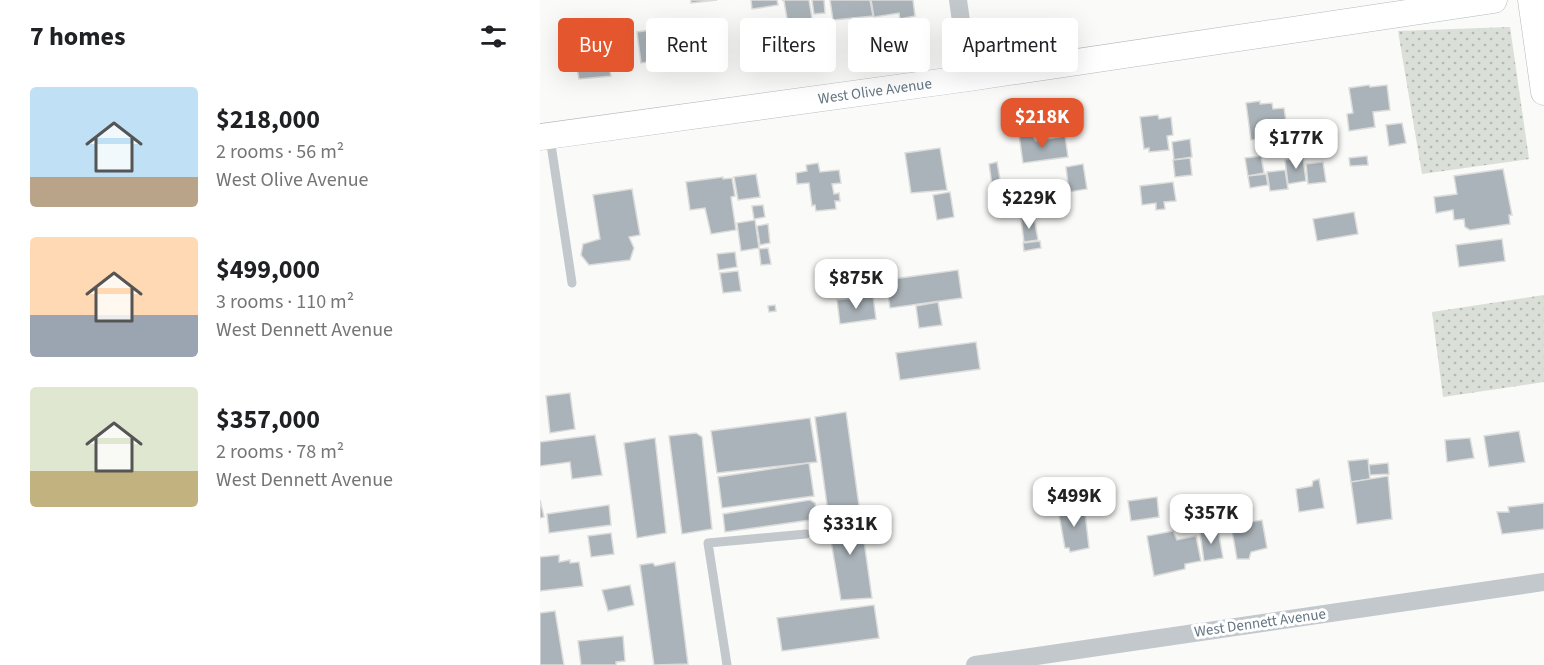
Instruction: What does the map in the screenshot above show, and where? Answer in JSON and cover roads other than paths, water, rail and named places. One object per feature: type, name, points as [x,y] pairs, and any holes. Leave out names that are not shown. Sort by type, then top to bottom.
[{"type":"main road","name":"West Olive Avenue","points":[[545,136],[969,78],[1417,5],[1494,0]]},
{"type":"main road","points":[[1531,0],[1544,92]]},
{"type":"street","points":[[958,0],[969,78]]},
{"type":"street","name":"West Dennett Avenue","points":[[975,665],[1042,660],[1544,582]]},
{"type":"lane","points":[[545,136],[572,283]]},
{"type":"lane","points":[[727,665],[708,543],[806,534]]}]
